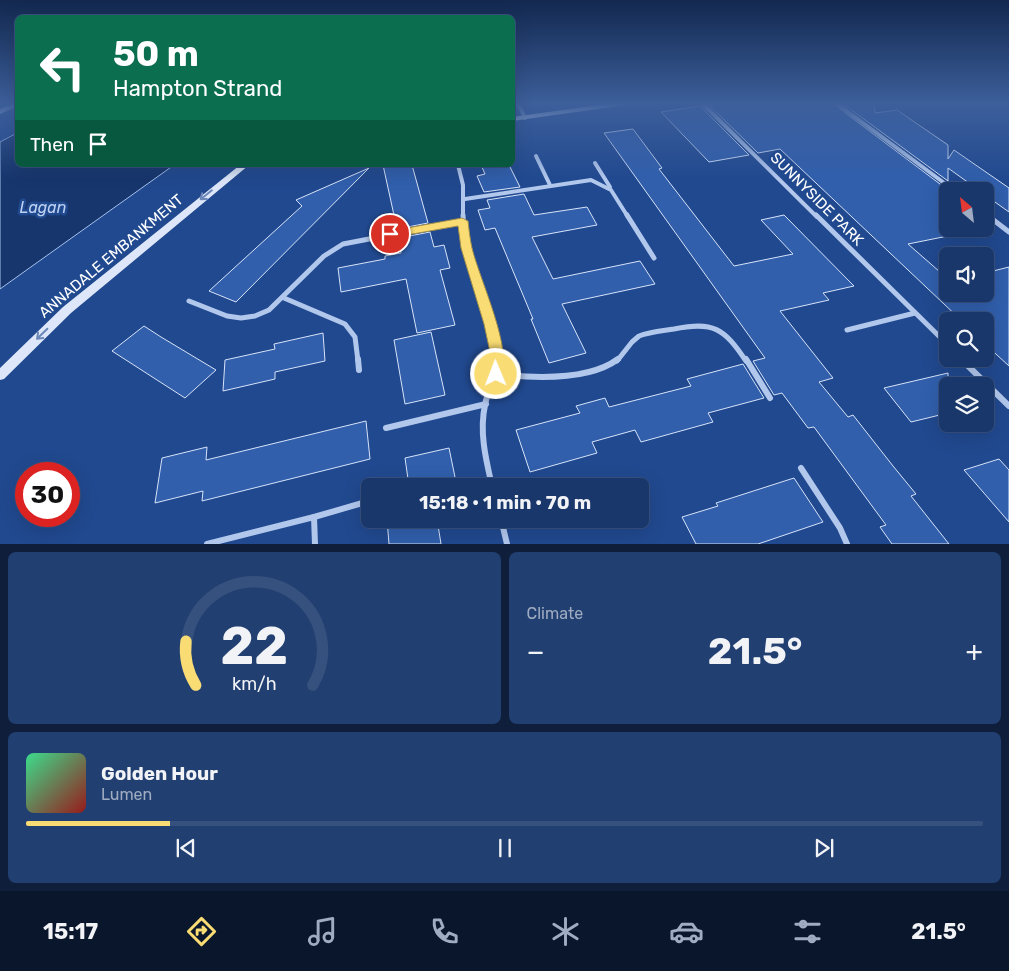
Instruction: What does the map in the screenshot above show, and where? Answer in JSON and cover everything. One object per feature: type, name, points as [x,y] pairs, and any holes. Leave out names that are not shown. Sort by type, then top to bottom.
[{"type":"street","name":"SUNNYSIDE PARK","points":[[728,128],[939,336]]},
{"type":"street","points":[[870,128],[943,182]]},
{"type":"street","points":[[536,156],[550,185]]},
{"type":"street","points":[[595,163],[654,258]]},
{"type":"street","name":"ANNADALE EMBANKMENT","points":[[0,375],[67,310],[243,167]]},
{"type":"street","points":[[458,167],[465,199],[462,221],[466,248],[491,324],[497,352],[496,374],[486,404],[482,429],[484,454],[490,478]]},
{"type":"street","points":[[465,199],[591,180],[611,190]]},
{"type":"street","points":[[189,301],[227,316],[241,318],[269,310],[284,298],[324,256],[343,244],[462,221]]},
{"type":"street","points":[[994,221],[1009,232]]},
{"type":"street","points":[[284,298],[344,324],[355,337],[359,370]]},
{"type":"street","points":[[848,330],[915,313]]},
{"type":"street","points":[[496,374],[521,378],[549,377],[587,370],[615,362],[637,336],[692,325],[707,326],[720,331],[731,340],[770,398]]},
{"type":"street","points":[[969,367],[1009,406]]},
{"type":"street","points":[[386,428],[486,404]]},
{"type":"street","points":[[801,468],[840,528],[847,544]]},
{"type":"street","points":[[207,544],[361,503]]},
{"type":"street","points":[[314,517],[315,544]]},
{"type":"street","points":[[503,528],[507,544]]},
{"type":"water","name":"Lagan","points":[[15,134],[15,167],[171,167],[0,289],[0,142]]},
{"type":"building","points":[[677,128],[722,128],[749,155],[709,162]]},
{"type":"building","points":[[733,128],[866,128],[939,183],[939,238],[908,244],[939,271],[939,299],[780,149],[758,153]]},
{"type":"building","points":[[876,128],[924,128],[948,145],[948,159],[954,150],[1009,188],[1009,212],[994,201],[994,182],[967,182],[948,168],[948,181]]},
{"type":"building","points":[[633,129],[662,168],[659,169],[734,266],[793,254],[761,220],[784,215],[854,286],[823,293],[829,300],[780,311],[833,378],[819,382],[848,417],[853,415],[916,494],[911,496],[949,544],[892,544],[880,527],[886,525],[814,427],[808,428],[782,393],[774,395],[753,361],[765,358],[604,133]]},
{"type":"building","points":[[383,167],[413,167],[428,223],[397,229]]},
{"type":"building","points":[[482,167],[510,167],[520,187],[484,192],[477,176],[485,174]]},
{"type":"building","points":[[369,168],[236,302],[209,291],[302,206],[296,200]]},
{"type":"building","points":[[524,194],[534,215],[587,207],[597,225],[532,237],[553,279],[640,261],[655,284],[562,304],[586,353],[549,363],[495,228],[485,230],[478,210],[490,208],[487,200]]},
{"type":"building","points":[[430,232],[434,247],[444,245],[450,268],[440,270],[455,325],[417,333],[406,279],[341,292],[338,268],[385,259],[385,256],[401,253],[399,238]]},
{"type":"building","points":[[1009,267],[1009,366],[994,352],[994,312],[952,312],[942,302],[994,302],[994,271]]},
{"type":"building","points":[[144,326],[216,370],[185,398],[112,351]]},
{"type":"building","points":[[431,332],[445,395],[405,404],[394,340]]},
{"type":"building","points":[[323,333],[325,361],[275,372],[275,379],[223,391],[225,360],[275,349],[274,344]]},
{"type":"building","points":[[743,364],[764,398],[708,413],[713,422],[641,442],[635,430],[592,442],[597,453],[530,472],[516,430],[580,413],[576,406],[605,398],[609,407],[691,386],[687,379]]},
{"type":"building","points":[[948,373],[948,377],[939,377],[939,415],[911,422],[884,388]]},
{"type":"building","points":[[366,421],[370,459],[202,501],[203,491],[155,503],[162,458],[207,447],[206,460]]},
{"type":"building","points":[[449,448],[455,478],[408,478],[405,458]]},
{"type":"building","points":[[999,459],[1009,470],[1009,522],[964,470]]},
{"type":"building","points":[[794,478],[823,522],[758,544],[696,544],[682,517],[718,506],[716,503]]},
{"type":"building","points":[[388,528],[438,528],[441,544],[389,544]]},
{"type":"route","points":[[390,234],[462,221],[466,248],[491,324],[497,352],[496,374]]}]
